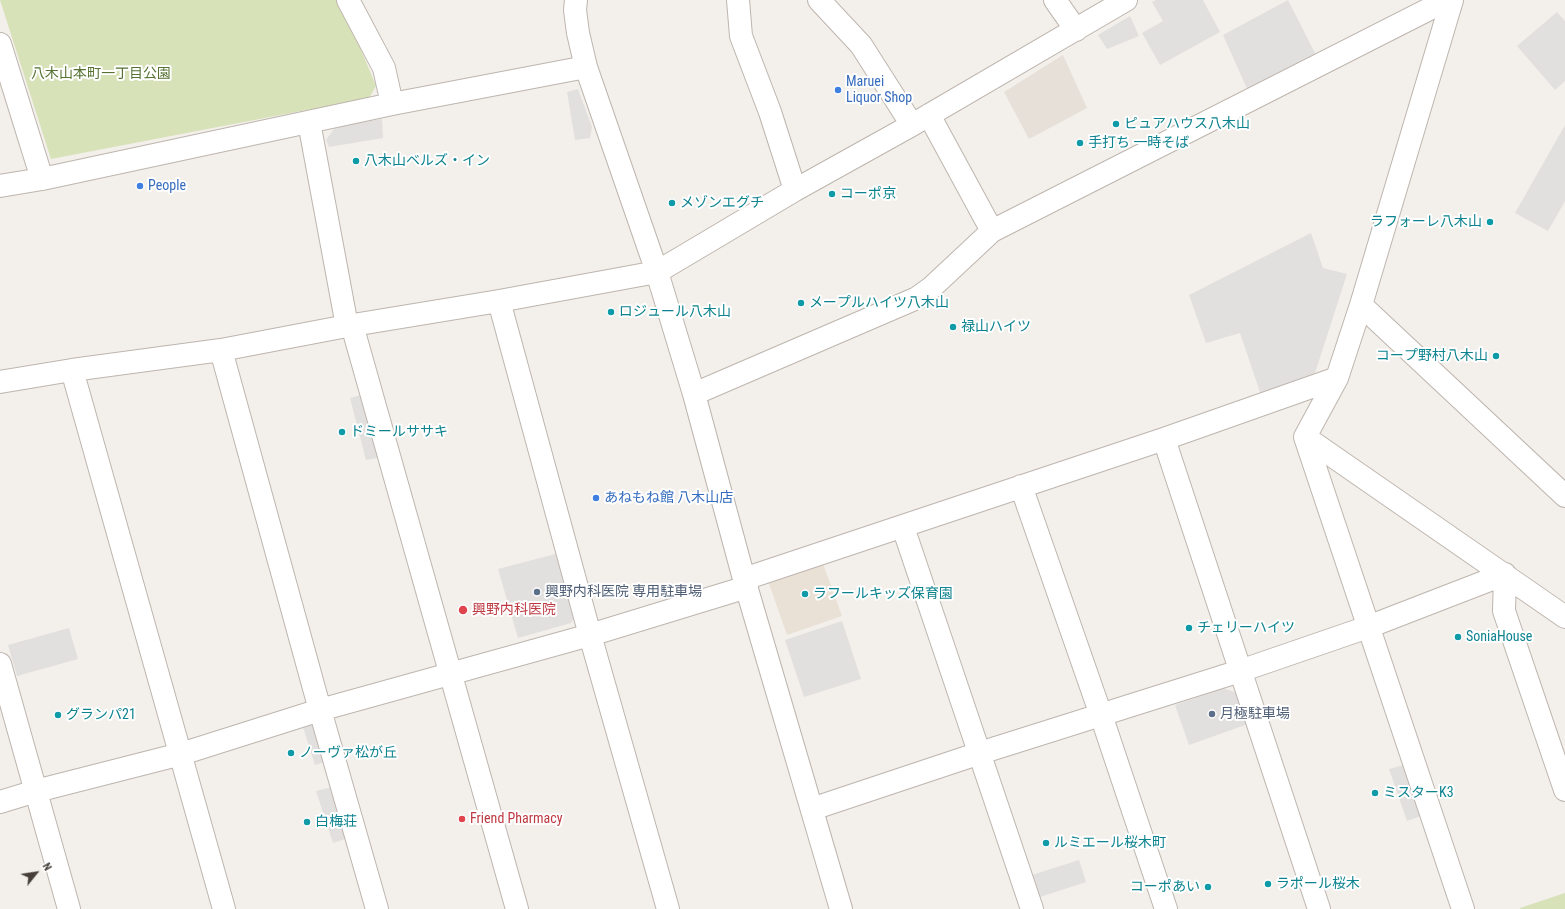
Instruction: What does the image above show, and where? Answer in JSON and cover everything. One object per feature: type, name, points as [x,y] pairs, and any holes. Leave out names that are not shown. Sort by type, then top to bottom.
[{"type":"street","points":[[348,0],[384,68],[392,104]]},
{"type":"street","points":[[738,0],[741,36],[770,112],[795,190]]},
{"type":"street","points":[[819,0],[861,44],[921,120],[992,231]]},
{"type":"street","points":[[1055,0],[1076,30]]},
{"type":"street","points":[[0,382],[72,370],[221,350],[657,272],[795,190],[921,120],[1126,0]]},
{"type":"street","points":[[694,394],[917,298],[931,288],[992,231],[1447,0]]},
{"type":"street","points":[[1452,0],[1361,305],[1337,378],[1305,437],[1463,909]]},
{"type":"street","points":[[573,4],[586,68],[657,272],[694,394],[745,583],[841,909]]},
{"type":"street","points":[[0,44],[42,178]]},
{"type":"street","points":[[0,186],[392,104],[586,68]]},
{"type":"street","points":[[309,122],[350,326],[517,909]]},
{"type":"street","points":[[499,301],[590,635],[668,909]]},
{"type":"street","points":[[1361,305],[1565,496]]},
{"type":"street","points":[[221,350],[320,710],[377,909]]},
{"type":"street","points":[[72,370],[224,909]]},
{"type":"street","points":[[0,802],[181,754],[320,710],[590,635],[745,583],[1021,486],[1164,439],[1337,378]]},
{"type":"street","points":[[1305,437],[1505,574],[1565,617]]},
{"type":"street","points":[[1164,439],[1319,909]]},
{"type":"street","points":[[1021,486],[1101,715],[1166,909]]},
{"type":"street","points":[[903,527],[1032,909]]},
{"type":"street","points":[[812,809],[980,753],[1240,671],[1368,627],[1505,574]]},
{"type":"street","points":[[1505,574],[1504,610],[1565,790]]},
{"type":"street","points":[[0,664],[69,909]]},
{"type":"shaded area","points":[[1156,0],[1203,0],[1220,32],[1160,65],[1142,33],[1163,21],[1152,2]]},
{"type":"shaded area","points":[[1288,0],[1318,59],[1249,93],[1223,35]]},
{"type":"shaded area","points":[[1557,12],[1565,21],[1565,81],[1555,90],[1517,46]]},
{"type":"shaded area","points":[[1130,16],[1139,36],[1107,49],[1098,35]]},
{"type":"shaded area","points":[[1063,55],[1087,108],[1029,139],[1004,92]]},
{"type":"shaded area","points":[[578,89],[592,127],[590,138],[575,140],[567,92]]},
{"type":"shaded area","points":[[382,119],[383,138],[329,147],[326,140],[336,126]]},
{"type":"shaded area","points":[[1565,125],[1565,201],[1548,231],[1515,213]]},
{"type":"shaded area","points":[[1311,233],[1323,268],[1347,274],[1315,373],[1261,395],[1240,333],[1206,343],[1189,295]]},
{"type":"shaded area","points":[[365,394],[382,457],[366,460],[350,398]]},
{"type":"shaded area","name":"興野内科医院 専用駐車場","points":[[559,553],[576,615],[571,623],[518,638],[498,569]]},
{"type":"shaded area","name":"ラフールキッズ保育園","points":[[822,561],[842,616],[787,635],[768,581]]},
{"type":"shaded area","points":[[842,621],[861,679],[804,697],[785,640]]},
{"type":"shaded area","points":[[69,628],[78,659],[17,676],[8,645]]},
{"type":"shaded area","name":"月極駐車場","points":[[1223,688],[1237,693],[1248,724],[1189,745],[1175,705]]},
{"type":"shaded area","points":[[316,723],[328,761],[315,765],[303,727]]},
{"type":"shaded area","points":[[1403,765],[1421,816],[1407,821],[1389,769]]},
{"type":"shaded area","points":[[332,787],[348,838],[333,843],[316,791]]},
{"type":"shaded area","points":[[1079,860],[1086,882],[1040,897],[1032,875]]},
{"type":"green space","name":"八木山本町一丁目公園","points":[[0,0],[338,0],[348,18],[376,86],[369,98],[51,159]]},
{"type":"green space","points":[[1565,893],[1565,909],[1520,909],[1520,908]]},
{"type":"place","name":"Maruei Liquor Shop","points":[[838,90]]},
{"type":"place","name":"ピュアハウス八木山","points":[[1116,124]]},
{"type":"place","name":"手打ち 一時そば","points":[[1080,143]]},
{"type":"place","name":"八木山ベルズ・イン","points":[[356,161]]},
{"type":"place","name":"People","points":[[140,186]]},
{"type":"place","name":"コーポ京","points":[[832,194]]},
{"type":"place","name":"メゾンエグチ","points":[[672,203]]},
{"type":"place","name":"ラフォーレ八木山","points":[[1490,222]]},
{"type":"place","name":"メープルハイツ八木山","points":[[801,303]]},
{"type":"place","name":"ロジュール八木山","points":[[611,312]]},
{"type":"place","name":"禄山ハイツ","points":[[953,327]]},
{"type":"place","name":"コープ野村八木山","points":[[1496,356]]},
{"type":"place","name":"ドミールササキ","points":[[342,432]]},
{"type":"place","name":"あねもね館 八木山店","points":[[596,498]]},
{"type":"place","name":"興野内科医院 専用駐車場","points":[[537,592]]},
{"type":"place","name":"ラフールキッズ保育園","points":[[805,594]]},
{"type":"place","name":"興野内科医院","points":[[463,610]]},
{"type":"place","name":"チェリーハイツ","points":[[1189,628]]},
{"type":"place","name":"SoniaHouse","points":[[1458,637]]},
{"type":"place","name":"月極駐車場","points":[[1212,714]]},
{"type":"place","name":"グランパ21","points":[[58,715]]},
{"type":"place","name":"ノーヴァ松が丘","points":[[291,753]]},
{"type":"place","name":"ミスターK3","points":[[1375,793]]},
{"type":"place","name":"Friend Pharmacy","points":[[462,819]]},
{"type":"place","name":"白梅荘","points":[[307,822]]},
{"type":"place","name":"ルミエール桜木町","points":[[1046,843]]},
{"type":"place","name":"ラポール桜木","points":[[1268,884]]},
{"type":"place","name":"コーポあい","points":[[1208,887]]}]
